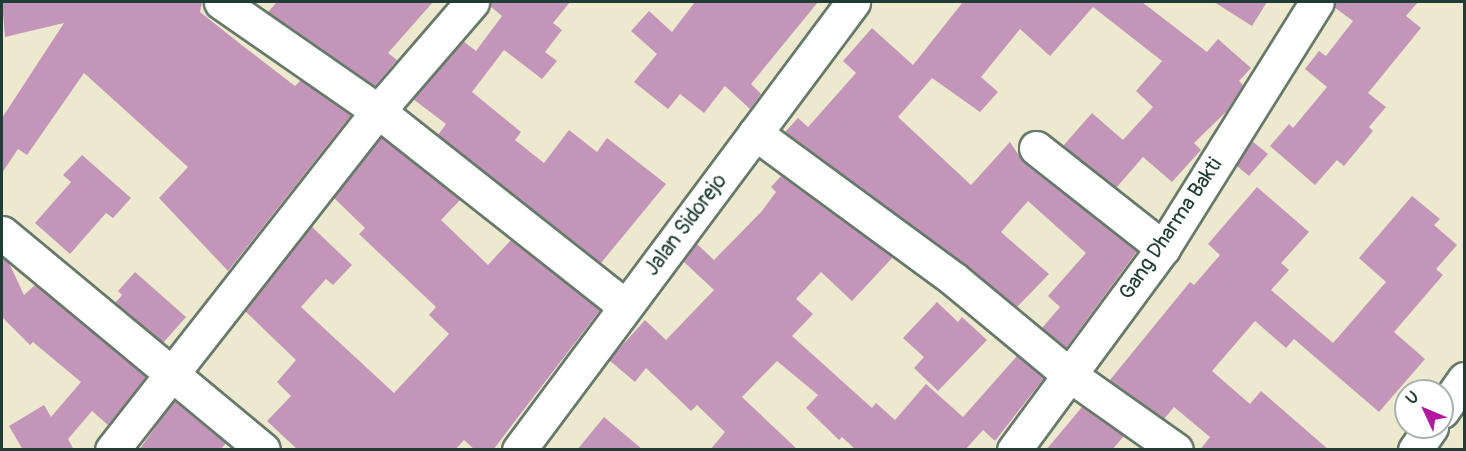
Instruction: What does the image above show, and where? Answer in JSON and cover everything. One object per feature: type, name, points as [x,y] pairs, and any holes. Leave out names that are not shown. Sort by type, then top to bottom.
[{"type":"street","points":[[220,2],[256,12],[625,306]]},
{"type":"street","points":[[111,450],[171,370],[378,111],[472,2]]},
{"type":"street","name":"Jalan Sidorejo","points":[[519,450],[853,2]]},
{"type":"street","name":"Gang Dharma Bakti","points":[[1014,450],[1067,374],[1163,248],[1317,2]]},
{"type":"street","points":[[755,133],[955,280],[1067,374],[1176,450]]},
{"type":"street","points":[[1036,148],[1163,248]]},
{"type":"street","points":[[2,233],[171,370],[263,450]]},
{"type":"street","points":[[1454,394],[1464,379]]},
{"type":"building","points":[[2,2],[202,2],[200,12],[295,86],[301,80],[351,115],[228,271],[159,198],[188,167],[84,73],[27,155],[18,149],[2,173],[2,118],[64,23],[5,37]]},
{"type":"building","points":[[277,2],[433,2],[388,53],[397,60],[375,86],[268,12]]},
{"type":"building","points":[[490,2],[570,2],[553,23],[562,30],[545,52],[557,61],[542,79],[504,50],[472,92],[521,132],[515,140],[544,163],[569,130],[597,152],[607,138],[666,184],[601,263],[438,135],[446,124],[413,99],[463,41],[476,51],[502,16],[490,6]]},
{"type":"building","points":[[695,2],[818,2],[751,84],[761,94],[750,109],[725,86],[704,113],[680,94],[668,109],[634,82],[657,54],[631,31],[649,11],[672,32]]},
{"type":"building","points":[[963,2],[1142,2],[1207,52],[1218,39],[1251,68],[1239,81],[1243,85],[1226,112],[1194,143],[1201,150],[1172,182],[1143,157],[1116,188],[1063,146],[1092,113],[1123,140],[1153,107],[1136,91],[1162,61],[1093,7],[1050,56],[1020,29],[981,77],[998,92],[980,112],[932,78],[898,117],[971,185],[1010,142],[1024,163],[1137,251],[1066,348],[1042,328],[1060,307],[1048,296],[1086,253],[1028,201],[1001,232],[1049,274],[1017,307],[966,265],[785,132],[798,118],[808,127],[856,73],[843,61],[872,28],[913,65]]},
{"type":"building","points":[[1214,2],[1267,2],[1252,26]]},
{"type":"building","points":[[1336,2],[1418,2],[1406,16],[1421,28],[1368,93],[1386,107],[1369,127],[1373,131],[1344,166],[1337,160],[1315,185],[1270,146],[1289,124],[1293,128],[1327,87],[1305,69],[1319,51],[1326,56],[1353,21],[1334,7]]},
{"type":"building","points":[[381,137],[460,200],[441,220],[488,265],[511,240],[600,310],[493,450],[475,450],[464,440],[455,450],[298,450],[267,421],[291,396],[277,382],[296,360],[245,311],[311,226],[352,265],[333,285],[326,279],[301,307],[394,393],[449,334],[429,315],[436,307],[359,234],[365,228],[334,198]]},
{"type":"building","points":[[1252,141],[1268,154],[1249,176],[1237,166]]},
{"type":"building","points":[[82,155],[131,198],[113,218],[106,213],[70,254],[35,223],[71,182],[63,175]]},
{"type":"building","points":[[781,176],[893,257],[852,301],[821,272],[796,299],[813,314],[792,336],[872,408],[876,403],[895,420],[926,384],[963,417],[1017,356],[1044,378],[995,441],[983,430],[965,450],[856,450],[842,437],[839,440],[806,408],[818,395],[777,361],[742,397],[798,450],[710,450],[725,432],[697,405],[691,411],[646,368],[635,382],[609,360],[645,320],[666,340],[714,290],[683,261],[697,244],[714,260],[762,211],[776,192],[771,187]]},
{"type":"building","points":[[1257,187],[1309,232],[1281,263],[1289,270],[1271,290],[1333,343],[1386,282],[1359,258],[1412,196],[1440,219],[1434,225],[1457,245],[1436,269],[1443,275],[1394,332],[1425,359],[1408,379],[1394,379],[1394,395],[1379,412],[1294,339],[1286,348],[1255,321],[1212,371],[1250,404],[1261,391],[1329,450],[1200,450],[1210,437],[1174,407],[1164,419],[1110,380],[1190,282],[1194,285],[1220,255],[1208,244]]},
{"type":"building","points":[[2,257],[9,263],[24,295],[35,285],[146,377],[108,425],[92,411],[68,439],[74,450],[23,450],[9,426],[44,405],[51,417],[81,382],[33,342],[30,345],[2,317]]},
{"type":"building","points":[[135,272],[186,317],[163,343],[115,303],[122,295],[118,291]]},
{"type":"building","points":[[937,302],[958,322],[962,317],[987,340],[938,391],[914,368],[924,357],[903,338]]},
{"type":"building","points":[[174,401],[226,443],[220,450],[139,450]]},
{"type":"building","points":[[1082,407],[1124,436],[1112,450],[1046,450]]},
{"type":"building","points":[[604,417],[643,450],[577,450]]}]
